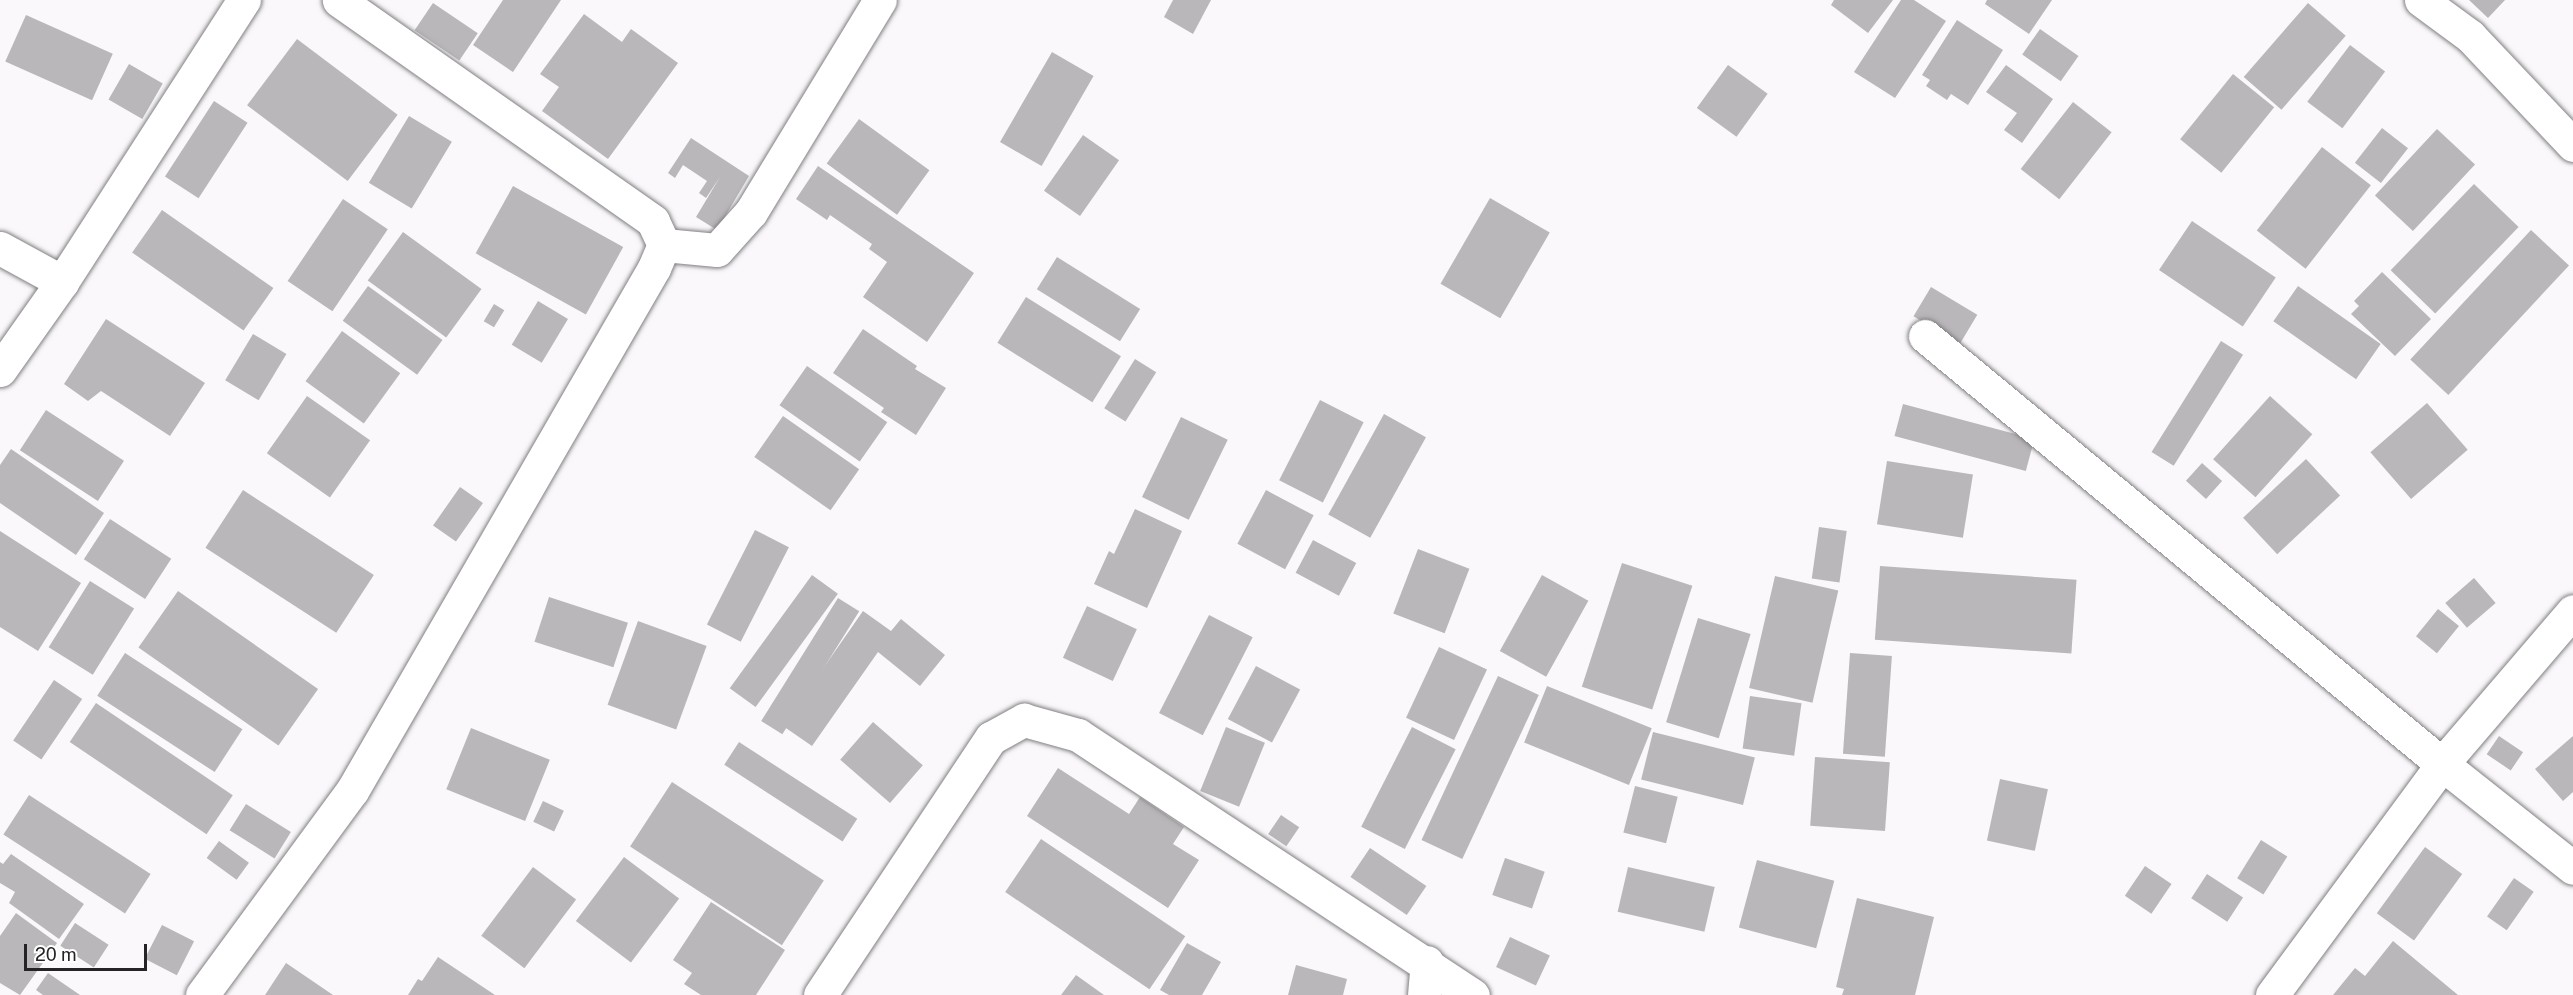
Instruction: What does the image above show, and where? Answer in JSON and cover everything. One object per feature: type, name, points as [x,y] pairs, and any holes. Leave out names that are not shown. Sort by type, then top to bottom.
[{"type":"street","points":[[0,370],[62,282],[244,0]]},
{"type":"street","points":[[202,995],[352,792],[654,268],[664,245],[653,221],[339,0]]},
{"type":"street","points":[[664,245],[717,250],[751,212],[880,0]]},
{"type":"street","points":[[2421,0],[2470,36],[2573,145]]},
{"type":"street","points":[[0,248],[62,282]]},
{"type":"street","points":[[1926,336],[2442,764],[2573,868]]},
{"type":"street","points":[[2272,995],[2442,764],[2573,612]]},
{"type":"street","points":[[820,995],[991,738],[1024,720],[1078,735],[1427,962],[1473,995]]},
{"type":"street","points":[[1424,995],[1427,962]]},
{"type":"building","points":[[503,0],[561,0],[513,72],[473,45]]},
{"type":"building","points":[[1173,0],[1211,0],[1193,34],[1164,17]]},
{"type":"building","points":[[1834,0],[1893,0],[1868,33],[1831,5]]},
{"type":"building","points":[[1901,0],[1914,0],[1946,21],[1895,98],[1854,72]]},
{"type":"building","points":[[1987,0],[2052,0],[2029,34],[1985,4]]},
{"type":"building","points":[[2469,0],[2505,0],[2488,18]]},
{"type":"building","points":[[433,3],[478,33],[459,61],[415,30]]},
{"type":"building","points":[[2308,3],[2346,36],[2281,110],[2244,77]]},
{"type":"building","points":[[584,14],[622,42],[631,29],[678,63],[608,159],[542,111],[559,87],[540,74]]},
{"type":"building","points":[[26,15],[113,54],[92,100],[5,62]]},
{"type":"building","points":[[1957,20],[2003,50],[1968,105],[1951,94],[1947,100],[1926,86],[1930,80],[1922,75]]},
{"type":"building","points":[[2040,29],[2079,56],[2061,81],[2022,54]]},
{"type":"building","points":[[297,39],[398,115],[348,181],[247,105]]},
{"type":"building","points":[[2350,45],[2385,71],[2342,128],[2307,102]]},
{"type":"building","points":[[1052,52],[1094,76],[1042,166],[1000,142]]},
{"type":"building","points":[[129,64],[163,84],[142,119],[108,100]]},
{"type":"building","points":[[1728,65],[1768,94],[1736,137],[1697,108]]},
{"type":"building","points":[[2006,65],[2053,99],[2022,143],[2004,130],[2017,113],[1986,92]]},
{"type":"building","points":[[2233,74],[2274,107],[2221,173],[2180,139]]},
{"type":"building","points":[[214,101],[248,123],[199,198],[165,176]]},
{"type":"building","points":[[2073,102],[2112,132],[2059,199],[2021,169]]},
{"type":"building","points":[[409,116],[452,142],[412,209],[369,183]]},
{"type":"building","points":[[859,119],[929,170],[897,215],[827,163]]},
{"type":"building","points":[[2382,128],[2408,148],[2381,183],[2355,163]]},
{"type":"building","points":[[2437,129],[2475,164],[2413,231],[2375,196]]},
{"type":"building","points":[[1083,135],[1119,160],[1080,216],[1044,191]]},
{"type":"building","points":[[691,138],[749,176],[717,230],[696,217],[720,177],[706,198],[699,193],[707,181],[683,165],[675,178],[668,173]]},
{"type":"building","points":[[2322,147],[2371,185],[2306,269],[2257,231]]},
{"type":"building","points":[[818,166],[974,273],[927,342],[863,297],[887,262],[869,249],[872,244],[830,215],[827,220],[796,199]]},
{"type":"building","points":[[2474,184],[2519,227],[2435,313],[2391,270]]},
{"type":"building","points":[[513,186],[623,247],[586,314],[476,253]]},
{"type":"building","points":[[1490,198],[1550,232],[1500,318],[1440,284]]},
{"type":"building","points":[[343,199],[388,229],[332,311],[288,281]]},
{"type":"building","points":[[162,210],[273,288],[244,331],[132,253]]},
{"type":"building","points":[[2192,221],[2276,277],[2243,326],[2159,270]]},
{"type":"building","points":[[2531,230],[2569,265],[2448,395],[2410,359]]},
{"type":"building","points":[[403,232],[481,289],[446,338],[368,281]]},
{"type":"building","points":[[1057,257],[1140,309],[1120,341],[1037,289]]},
{"type":"building","points":[[2382,272],[2431,319],[2395,356],[2351,314],[2359,306],[2354,301]]},
{"type":"building","points":[[368,286],[442,340],[417,375],[343,321]]},
{"type":"building","points":[[2298,286],[2381,344],[2356,379],[2273,321]]},
{"type":"building","points":[[1931,287],[1977,315],[1960,344],[1913,316]]},
{"type":"building","points":[[1026,297],[1121,356],[1092,402],[997,343]]},
{"type":"building","points":[[538,301],[568,319],[542,363],[512,345]]},
{"type":"building","points":[[494,304],[504,310],[494,327],[484,321]]},
{"type":"building","points":[[106,319],[205,383],[170,436],[101,391],[88,401],[64,384]]},
{"type":"building","points":[[863,329],[917,366],[915,369],[946,388],[916,435],[881,412],[884,408],[833,373]]},
{"type":"building","points":[[342,331],[400,373],[364,423],[306,381]]},
{"type":"building","points":[[253,334],[286,354],[259,400],[225,380]]},
{"type":"building","points":[[2221,341],[2243,355],[2174,466],[2152,452]]},
{"type":"building","points":[[1135,359],[1156,372],[1125,421],[1104,408]]},
{"type":"building","points":[[807,366],[887,422],[860,462],[779,405]]},
{"type":"building","points":[[307,396],[370,440],[330,498],[267,453]]},
{"type":"building","points":[[2270,396],[2312,434],[2255,497],[2213,459]]},
{"type":"building","points":[[1320,400],[1364,422],[1323,502],[1279,480]]},
{"type":"building","points":[[2427,403],[2468,450],[2411,499],[2370,452]]},
{"type":"building","points":[[1903,404],[2034,439],[2026,471],[1894,436]]},
{"type":"building","points":[[46,410],[124,461],[98,501],[20,450]]},
{"type":"building","points":[[1384,414],[1426,437],[1370,538],[1328,515]]},
{"type":"building","points":[[783,416],[859,469],[831,510],[754,457]]},
{"type":"building","points":[[1181,417],[1228,440],[1189,520],[1142,497]]},
{"type":"building","points":[[11,449],[104,513],[76,555],[0,503],[0,465]]},
{"type":"building","points":[[2306,459],[2340,496],[2277,554],[2243,518]]},
{"type":"building","points":[[1887,461],[1973,475],[1963,538],[1877,524]]},
{"type":"building","points":[[2202,463],[2222,481],[2206,499],[2186,481]]},
{"type":"building","points":[[460,487],[483,503],[456,542],[433,526]]},
{"type":"building","points":[[243,490],[374,575],[336,633],[205,548]]},
{"type":"building","points":[[1266,490],[1314,515],[1285,569],[1237,544]]},
{"type":"building","points":[[1135,509],[1182,531],[1147,608],[1094,584],[1109,551],[1114,554]]},
{"type":"building","points":[[110,519],[171,559],[145,599],[84,559]]},
{"type":"building","points":[[1819,527],[1847,531],[1839,582],[1812,578]]},
{"type":"building","points":[[755,530],[789,547],[741,642],[707,624]]},
{"type":"building","points":[[0,531],[81,583],[38,651],[0,627]]},
{"type":"building","points":[[1313,540],[1356,563],[1339,596],[1296,573]]},
{"type":"building","points":[[1418,549],[1469,569],[1445,633],[1393,613]]},
{"type":"building","points":[[1622,563],[1692,586],[1652,710],[1582,687]]},
{"type":"building","points":[[1880,566],[2077,580],[2071,654],[1875,640]]},
{"type":"building","points":[[812,575],[838,594],[756,707],[730,688]]},
{"type":"building","points":[[1542,575],[1588,601],[1546,677],[1500,651]]},
{"type":"building","points":[[1775,576],[1838,591],[1812,703],[1749,688]]},
{"type":"building","points":[[2474,578],[2496,603],[2467,628],[2445,603]]},
{"type":"building","points":[[90,581],[134,609],[93,675],[49,647]]},
{"type":"building","points":[[178,591],[318,689],[278,746],[138,648]]},
{"type":"building","points":[[549,597],[628,623],[613,667],[534,642]]},
{"type":"building","points":[[838,598],[859,611],[782,734],[761,721]]},
{"type":"building","points":[[1087,606],[1137,629],[1113,681],[1063,658]]},
{"type":"building","points":[[2438,609],[2459,626],[2437,653],[2416,636]]},
{"type":"building","points":[[863,611],[891,631],[901,619],[945,655],[920,686],[878,652],[812,746],[783,726]]},
{"type":"building","points":[[1209,615],[1253,637],[1203,735],[1159,713]]},
{"type":"building","points":[[1698,618],[1751,634],[1719,738],[1666,722]]},
{"type":"building","points":[[638,621],[707,646],[676,730],[608,705]]},
{"type":"building","points":[[1439,647],[1487,669],[1454,740],[1406,718]]},
{"type":"building","points":[[125,653],[242,729],[215,772],[97,696]]},
{"type":"building","points":[[1850,653],[1892,656],[1885,757],[1843,754]]},
{"type":"building","points":[[1256,666],[1300,689],[1272,742],[1228,719]]},
{"type":"building","points":[[1498,676],[1539,695],[1462,859],[1422,840]]},
{"type":"building","points":[[54,680],[82,699],[41,760],[13,741]]},
{"type":"building","points":[[1547,686],[1652,728],[1629,785],[1524,743]]},
{"type":"building","points":[[1750,696],[1801,703],[1794,756],[1743,748]]},
{"type":"building","points":[[96,703],[233,795],[207,834],[70,742]]},
{"type":"building","points":[[873,722],[923,765],[890,803],[840,760]]},
{"type":"building","points":[[1226,727],[1265,743],[1239,807],[1200,791]]},
{"type":"building","points":[[1412,727],[1456,749],[1405,849],[1361,827]]},
{"type":"building","points":[[471,728],[550,760],[525,821],[446,789]]},
{"type":"building","points":[[1653,732],[1755,757],[1743,805],[1641,780]]},
{"type":"building","points":[[2499,736],[2523,752],[2511,770],[2487,754]]},
{"type":"building","points":[[2573,736],[2573,792],[2563,801],[2535,769]]},
{"type":"building","points":[[739,742],[857,819],[843,841],[724,765]]},
{"type":"building","points":[[1815,757],[1890,762],[1885,831],[1810,826]]},
{"type":"building","points":[[1058,768],[1129,814],[1140,797],[1184,827],[1173,844],[1199,860],[1168,908],[1027,816]]},
{"type":"building","points":[[2000,779],[2048,789],[2035,851],[1987,841]]},
{"type":"building","points":[[672,782],[824,881],[782,945],[630,847]]},
{"type":"building","points":[[1635,786],[1678,797],[1666,843],[1623,833]]},
{"type":"building","points":[[29,795],[151,874],[125,913],[3,834]]},
{"type":"building","points":[[543,801],[564,811],[554,832],[533,822]]},
{"type":"building","points":[[246,804],[291,832],[275,858],[230,830]]},
{"type":"building","points":[[1281,815],[1299,827],[1286,846],[1268,834]]},
{"type":"building","points":[[1041,839],[1185,936],[1149,989],[1005,892]]},
{"type":"building","points":[[2261,840],[2287,856],[2263,895],[2237,878]]},
{"type":"building","points":[[219,841],[249,863],[237,880],[207,858]]},
{"type":"building","points":[[2425,847],[2462,874],[2414,940],[2377,913]]},
{"type":"building","points":[[1370,848],[1426,886],[1407,915],[1350,877]]},
{"type":"building","points":[[11,854],[84,904],[59,939],[9,903],[15,892],[0,883],[0,862],[3,864]]},
{"type":"building","points":[[624,857],[679,899],[631,962],[576,921]]},
{"type":"building","points":[[1505,858],[1545,872],[1532,909],[1492,895]]},
{"type":"building","points":[[1757,860],[1834,881],[1816,948],[1739,928]]},
{"type":"building","points":[[2145,866],[2172,884],[2151,914],[2125,896]]},
{"type":"building","points":[[533,867],[576,899],[524,968],[481,936]]},
{"type":"building","points":[[1628,867],[1715,887],[1704,932],[1618,912]]},
{"type":"building","points":[[2207,874],[2243,897],[2227,922],[2191,898]]},
{"type":"building","points":[[2514,878],[2534,892],[2507,930],[2487,917]]},
{"type":"building","points":[[1857,898],[1934,917],[1915,995],[1842,995],[1844,989],[1836,987]]},
{"type":"building","points":[[711,902],[785,950],[756,995],[701,995],[684,984],[692,973],[673,960]]},
{"type":"building","points":[[16,913],[57,943],[20,995],[0,983],[0,936]]},
{"type":"building","points":[[75,923],[109,945],[94,967],[60,946]]},
{"type":"building","points":[[162,925],[194,941],[177,975],[145,959]]},
{"type":"building","points":[[1510,937],[1550,956],[1536,986],[1496,967]]},
{"type":"building","points":[[2393,941],[2458,995],[2333,995],[2355,968],[2365,976]]},
{"type":"building","points":[[1187,943],[1221,962],[1202,995],[1169,995],[1160,990]]},
{"type":"building","points":[[438,957],[495,995],[408,995],[418,979],[422,981]]},
{"type":"building","points":[[286,963],[333,995],[265,995]]},
{"type":"building","points":[[1296,965],[1347,979],[1343,995],[1288,995]]},
{"type":"building","points":[[48,973],[80,995],[43,995],[36,990]]},
{"type":"building","points":[[1076,975],[1104,995],[1061,995]]}]
